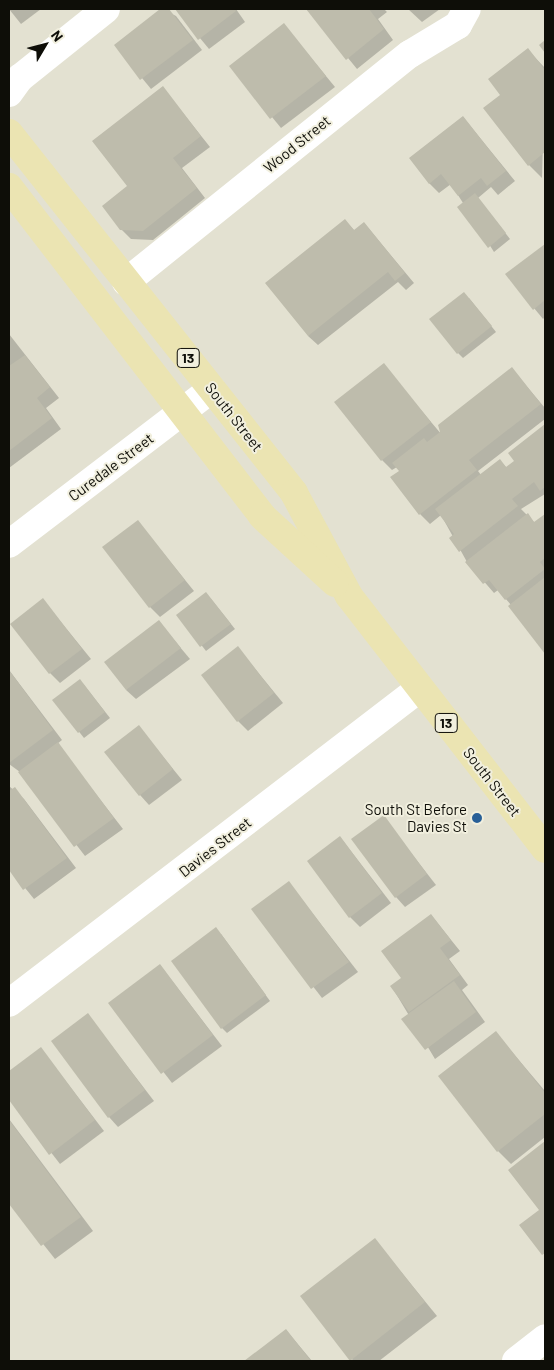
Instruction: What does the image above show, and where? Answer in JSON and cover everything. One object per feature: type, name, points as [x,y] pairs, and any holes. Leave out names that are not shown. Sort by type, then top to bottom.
[{"type":"main road","name":"South Street","points":[[9,133],[294,493],[348,596]]},
{"type":"main road","name":"South Street","points":[[9,187],[184,412],[262,516],[348,596],[545,849]]},
{"type":"street","points":[[9,93],[20,78],[106,9]]},
{"type":"street","name":"Wood Street","points":[[126,282],[410,54],[458,25],[468,9]]},
{"type":"street","name":"Curedale Street","points":[[9,544],[212,389]]},
{"type":"street","name":"Davies Street","points":[[9,1003],[419,688]]},
{"type":"street","points":[[516,1361],[545,1338]]},
{"type":"building","points":[[160,9],[169,9],[193,40],[140,80],[114,45]]},
{"type":"building","points":[[175,9],[235,9],[236,11],[198,40]]},
{"type":"building","points":[[306,9],[369,9],[384,29],[346,60]]},
{"type":"building","points":[[284,23],[326,76],[270,119],[229,66]]},
{"type":"building","points":[[545,40],[545,53],[539,45]]},
{"type":"building","points":[[528,48],[545,70],[545,152],[528,166],[483,108],[500,95],[488,79]]},
{"type":"building","points":[[163,86],[201,136],[173,158],[197,188],[143,231],[120,230],[102,206],[127,186],[92,141]]},
{"type":"building","points":[[463,116],[506,171],[487,186],[481,178],[458,196],[441,174],[429,184],[409,158]]},
{"type":"building","points":[[475,193],[506,233],[488,248],[457,207]]},
{"type":"building","points":[[345,219],[354,230],[364,222],[405,273],[395,281],[388,272],[308,336],[265,283]]},
{"type":"building","points":[[545,244],[545,300],[533,310],[505,274]]},
{"type":"building","points":[[464,292],[492,326],[457,354],[429,319]]},
{"type":"building","points":[[25,355],[50,387],[37,398],[52,418],[9,451],[9,366]]},
{"type":"building","points":[[384,363],[431,422],[381,461],[334,402]]},
{"type":"building","points":[[512,367],[541,404],[469,460],[477,470],[419,515],[390,477],[399,471],[392,463],[424,438],[427,442],[440,432],[438,425]]},
{"type":"building","points":[[545,424],[545,487],[540,491],[534,482],[512,499],[518,506],[459,552],[449,538],[454,534],[435,509],[500,459],[506,467],[514,461],[508,453]]},
{"type":"building","points":[[528,513],[534,522],[545,514],[545,558],[540,562],[545,569],[505,600],[489,580],[483,584],[465,562]]},
{"type":"building","points":[[138,520],[185,580],[149,608],[102,547]]},
{"type":"building","points":[[545,577],[545,654],[508,606]]},
{"type":"building","points":[[206,592],[231,624],[200,647],[176,615]]},
{"type":"building","points":[[43,598],[82,649],[49,674],[10,624]]},
{"type":"building","points":[[159,620],[181,648],[126,690],[104,662]]},
{"type":"building","points":[[238,646],[274,693],[237,722],[201,675]]},
{"type":"building","points":[[9,670],[53,730],[9,763]]},
{"type":"building","points":[[80,679],[105,712],[78,733],[52,700]]},
{"type":"building","points":[[139,725],[173,769],[139,796],[104,752]]},
{"type":"building","points":[[58,742],[114,818],[74,847],[18,772]]},
{"type":"building","points":[[15,787],[67,858],[23,890],[9,870],[9,791]]},
{"type":"building","points":[[384,815],[427,874],[395,898],[351,839]]},
{"type":"building","points":[[340,836],[382,893],[349,918],[307,861]]},
{"type":"building","points":[[289,881],[349,962],[311,989],[251,909]]},
{"type":"building","points":[[431,914],[451,940],[440,948],[460,975],[409,1012],[390,986],[401,978],[381,951]]},
{"type":"building","points":[[216,927],[266,995],[221,1029],[171,961]]},
{"type":"building","points":[[160,964],[213,1035],[161,1074],[108,1003]]},
{"type":"building","points":[[454,981],[476,1012],[425,1050],[401,1019]]},
{"type":"building","points":[[88,1013],[145,1090],[108,1118],[51,1041]]},
{"type":"building","points":[[496,1031],[545,1093],[545,1114],[497,1152],[438,1076]]},
{"type":"building","points":[[41,1047],[95,1120],[49,1155],[9,1100],[9,1071]]},
{"type":"building","points":[[9,1120],[81,1217],[41,1246],[9,1204]]},
{"type":"building","points":[[545,1141],[545,1253],[542,1255],[519,1225],[539,1210],[508,1170]]},
{"type":"building","points":[[375,1238],[425,1302],[350,1361],[300,1296]]},
{"type":"building","points":[[286,1329],[311,1361],[244,1361]]},
{"type":"place","name":"South St Before Davies St","points":[[477,818]]}]
